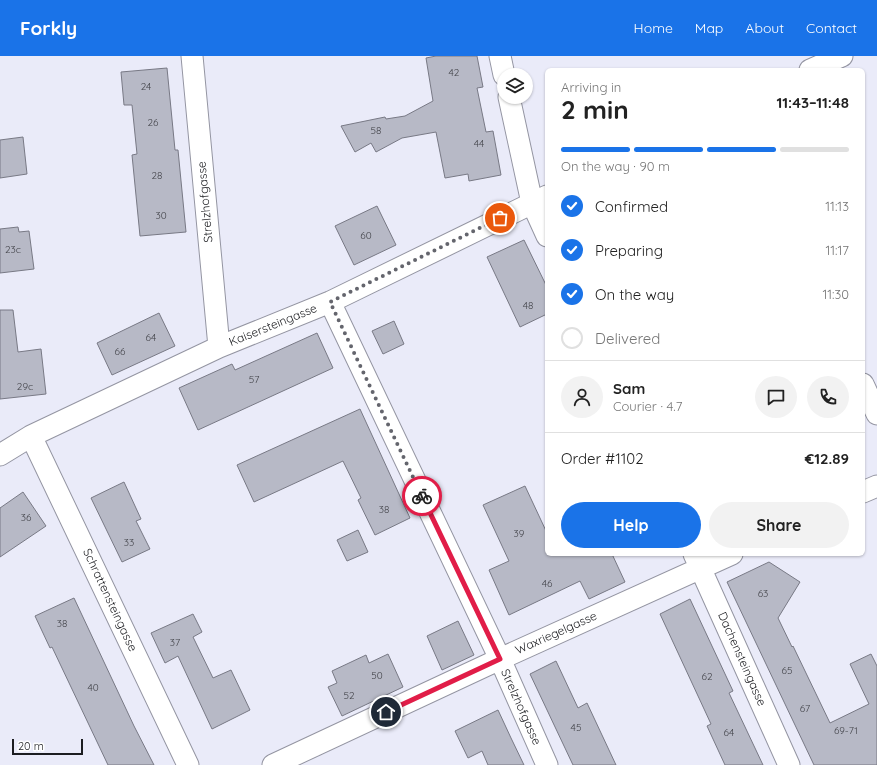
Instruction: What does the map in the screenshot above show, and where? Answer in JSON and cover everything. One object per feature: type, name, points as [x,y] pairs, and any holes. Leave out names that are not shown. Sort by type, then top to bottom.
[{"type":"street","name":"Strelzhofgasse","points":[[192,56],[219,348]]},
{"type":"street","points":[[500,56],[503,68]]},
{"type":"street","points":[[815,68],[842,56]]},
{"type":"street","points":[[511,104],[540,199],[545,225]]},
{"type":"street","name":"Kaisersteingasse","points":[[0,455],[31,436],[219,348],[330,302],[540,199]]},
{"type":"street","name":"Strelzhofgasse","points":[[330,302],[500,659],[547,765]]},
{"type":"street","points":[[865,388],[877,414]]},
{"type":"street","name":"Schrattensteingasse","points":[[31,436],[188,765]]},
{"type":"street","points":[[865,491],[877,486]]},
{"type":"street","name":"Waxriegelgasse","points":[[273,765],[500,659],[698,561],[722,556]]},
{"type":"street","name":"Dachensteingasse","points":[[698,561],[789,765]]},
{"type":"building","points":[[436,56],[477,56],[483,87],[477,88],[486,132],[493,131],[501,175],[469,181],[468,174],[445,178],[436,132],[402,138],[376,152],[371,143],[355,152],[341,126],[385,117],[386,119],[405,116],[433,101],[426,58]]},
{"type":"building","points":[[167,68],[175,150],[178,150],[186,232],[140,236],[132,155],[137,154],[132,105],[124,105],[121,72]]},
{"type":"building","points":[[23,137],[27,174],[0,178],[0,140]]},
{"type":"building","points":[[377,206],[396,245],[354,265],[335,226]]},
{"type":"building","points":[[18,227],[19,232],[29,231],[34,269],[0,273],[0,229]]},
{"type":"building","points":[[524,240],[545,283],[545,315],[520,327],[487,257]]},
{"type":"building","points":[[0,310],[13,310],[18,352],[41,349],[46,394],[0,399]]},
{"type":"building","points":[[159,313],[175,346],[112,375],[97,343]]},
{"type":"building","points":[[394,321],[404,344],[383,354],[372,331]]},
{"type":"building","points":[[317,333],[333,368],[198,430],[179,388],[232,364],[235,370]]},
{"type":"building","points":[[360,409],[410,518],[375,535],[358,500],[361,498],[343,461],[254,502],[237,465]]},
{"type":"building","points":[[124,482],[141,519],[136,521],[150,549],[122,562],[91,498]]},
{"type":"building","points":[[525,486],[545,529],[545,556],[613,556],[625,582],[589,599],[580,581],[509,615],[489,570],[509,561],[483,505]]},
{"type":"building","points":[[23,492],[46,526],[0,557],[0,508]]},
{"type":"building","points":[[358,530],[368,552],[347,561],[337,540]]},
{"type":"building","points":[[769,562],[800,582],[778,618],[830,723],[869,704],[850,664],[871,654],[877,666],[877,765],[814,765],[727,582]]},
{"type":"building","points":[[74,598],[154,765],[108,765],[52,647],[50,648],[35,616]]},
{"type":"building","points":[[690,599],[733,691],[729,693],[763,765],[725,765],[707,726],[711,724],[660,614]]},
{"type":"building","points":[[193,614],[202,632],[193,637],[213,678],[231,670],[250,710],[212,729],[178,656],[165,663],[151,633]]},
{"type":"building","points":[[458,621],[474,655],[442,670],[427,636]]},
{"type":"building","points":[[388,654],[403,687],[342,716],[328,687],[337,683],[332,671],[366,655],[369,663]]},
{"type":"building","points":[[556,661],[578,708],[587,703],[616,765],[573,765],[530,674]]},
{"type":"building","points":[[498,710],[524,765],[488,765],[482,751],[468,758],[455,731]]},
{"type":"way so far","points":[[422,496],[330,302],[500,218]]},
{"type":"route","points":[[386,712],[500,659],[422,496]]}]
